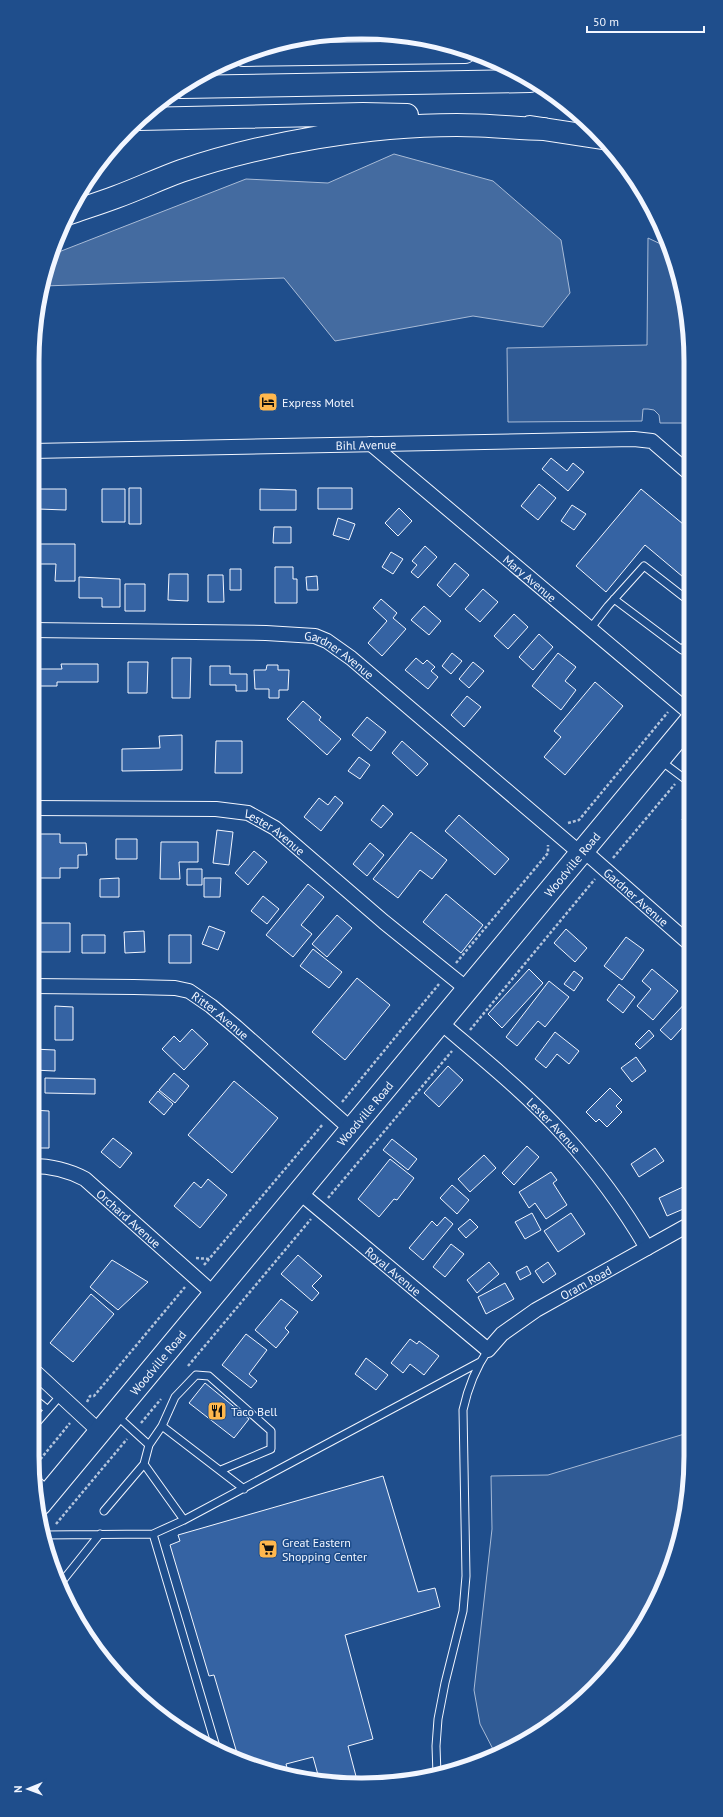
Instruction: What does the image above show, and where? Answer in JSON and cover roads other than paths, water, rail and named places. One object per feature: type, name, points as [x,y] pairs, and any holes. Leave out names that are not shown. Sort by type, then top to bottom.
[{"type":"main road","points":[[262,55],[452,52]]},
{"type":"main road","points":[[192,87],[521,81]]},
{"type":"main road","points":[[149,119],[363,114],[472,116],[593,137]]},
{"type":"main road","points":[[76,211],[116,197],[181,171],[246,153],[298,141],[349,133],[405,127],[457,125],[544,129]]},
{"type":"main road","name":"Woodville Road","points":[[42,1491],[100,1432],[581,851],[684,729]]},
{"type":"street","name":"Bihl Avenue","points":[[39,452],[371,444],[645,440],[652,441],[659,446],[684,469]]},
{"type":"street","name":"Mary Avenue","points":[[371,444],[684,707]]},
{"type":"street","name":"Gardner Avenue","points":[[39,630],[303,634],[315,636],[327,641],[351,658],[581,851],[604,868],[684,939]]},
{"type":"street","name":"Lester Avenue","points":[[39,808],[216,810],[242,811],[254,815],[293,842],[384,922],[467,989]]},
{"type":"street","name":"Ritter Avenue","points":[[39,986],[175,988],[189,991],[236,1027],[351,1129]]},
{"type":"street","name":"Lester Avenue","points":[[440,1022],[564,1134],[610,1190],[647,1248]]},
{"type":"street","name":"Orchard Avenue","points":[[39,1166],[54,1167],[70,1172],[85,1180],[214,1294]]},
{"type":"street","name":"Royal Avenue","points":[[299,1192],[488,1350]]},
{"type":"street","name":"Oram Road","points":[[488,1350],[502,1334],[536,1310],[684,1227]]},
{"type":"street","points":[[39,1375],[100,1432]]},
{"type":"lane","points":[[590,628],[644,566],[684,597]]},
{"type":"lane","points":[[614,599],[682,650],[684,647]]},
{"type":"lane","points":[[659,759],[684,778]]},
{"type":"lane","points":[[437,1769],[436,1746],[438,1719],[444,1683],[463,1611],[466,1576],[463,1410],[467,1392],[480,1362],[488,1350]]},
{"type":"lane","points":[[49,1535],[154,1534],[244,1489],[480,1362]]},
{"type":"lane","points":[[104,1511],[144,1464],[149,1445],[162,1426],[175,1397],[196,1376],[209,1376],[271,1431],[271,1449],[221,1470]]},
{"type":"lane","points":[[39,1420],[61,1394]]},
{"type":"lane","points":[[39,1403],[48,1410]]},
{"type":"lane","points":[[115,1414],[149,1445]]},
{"type":"lane","points":[[162,1426],[244,1489]]},
{"type":"lane","points":[[144,1464],[184,1520]]},
{"type":"lane","points":[[64,1579],[100,1534]]},
{"type":"lane","points":[[154,1534],[215,1743]]},
{"type":"place","name":"Express Motel","points":[[268,402]]},
{"type":"place","name":"Taco Bell","points":[[217,1411]]},
{"type":"place","name":"Great Eastern Shopping Center","points":[[268,1549]]}]
